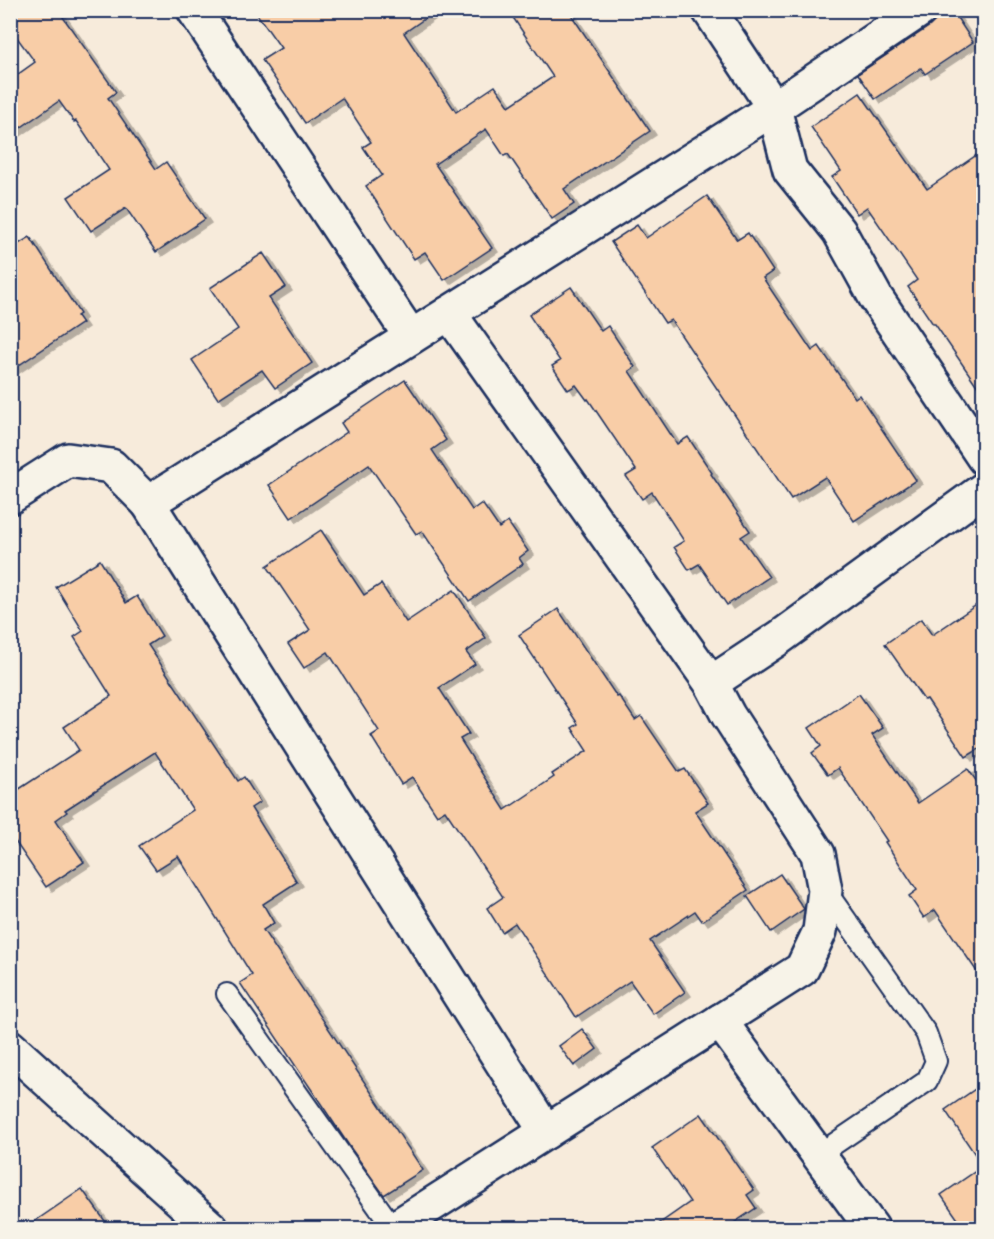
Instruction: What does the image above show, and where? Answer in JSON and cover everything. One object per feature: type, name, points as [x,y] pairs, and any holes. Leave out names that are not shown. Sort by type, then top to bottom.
[{"type":"street","points":[[194,10],[411,337]]},
{"type":"street","points":[[709,10],[774,108],[790,170],[838,231],[876,298],[984,458]]},
{"type":"street","points":[[148,503],[774,108],[920,10]]},
{"type":"street","points":[[394,1228],[802,969],[820,931],[825,890],[818,854],[728,715],[711,683],[449,313]]},
{"type":"street","points":[[10,497],[68,460],[111,466],[148,503],[546,1132]]},
{"type":"street","points":[[711,683],[778,638],[984,489]]},
{"type":"street","points":[[720,1021],[872,1228]]},
{"type":"street","points":[[10,1047],[208,1228]]},
{"type":"lane","points":[[818,1155],[927,1081],[936,1061],[926,1033],[825,890]]},
{"type":"lane","points":[[227,994],[394,1228]]},
{"type":"building","points":[[10,10],[58,10],[116,92],[108,98],[156,169],[166,162],[205,219],[156,252],[126,208],[91,231],[68,197],[109,170],[76,121],[74,122],[59,101],[10,135],[10,80],[35,62],[10,28]]},
{"type":"building","points":[[254,10],[437,10],[404,33],[456,112],[495,86],[509,106],[553,77],[508,10],[568,10],[650,131],[564,189],[574,204],[552,219],[508,154],[504,156],[486,129],[435,164],[492,248],[444,280],[425,252],[414,259],[366,186],[382,175],[363,147],[371,142],[342,98],[305,123],[262,60],[281,48]]},
{"type":"building","points":[[952,10],[973,42],[925,74],[921,68],[875,99],[858,74],[930,26]]},
{"type":"building","points":[[860,93],[927,189],[984,150],[984,396],[908,287],[917,280],[867,207],[857,214],[832,177],[841,171],[811,127]]},
{"type":"building","points":[[707,196],[737,240],[748,233],[773,271],[763,278],[812,351],[819,346],[855,398],[859,395],[916,480],[854,521],[825,477],[791,499],[671,320],[665,323],[611,242],[637,225],[646,238]]},
{"type":"building","points":[[30,237],[80,314],[77,316],[82,323],[10,371],[10,249]]},
{"type":"building","points":[[263,253],[286,287],[269,298],[312,363],[275,388],[262,370],[218,399],[192,360],[238,329],[210,288]]},
{"type":"building","points":[[571,287],[601,331],[608,326],[635,367],[629,371],[677,444],[688,437],[750,531],[741,537],[769,577],[727,605],[699,564],[689,570],[674,547],[684,541],[652,492],[642,499],[626,476],[636,470],[588,399],[576,385],[568,390],[552,366],[560,361],[529,315]]},
{"type":"building","points":[[405,380],[446,440],[432,450],[472,510],[482,503],[499,528],[508,522],[528,551],[519,558],[523,564],[469,601],[422,531],[416,534],[369,465],[291,518],[269,485],[347,432],[341,423]]},
{"type":"building","points":[[321,530],[364,595],[381,584],[406,622],[454,590],[486,638],[466,652],[475,664],[439,688],[469,734],[460,739],[505,810],[554,777],[552,774],[587,751],[572,728],[578,724],[519,635],[558,609],[635,720],[641,716],[679,772],[685,769],[708,803],[695,811],[748,890],[702,921],[695,911],[650,941],[685,992],[653,1014],[630,981],[576,1017],[515,923],[502,932],[487,908],[503,897],[445,810],[437,815],[412,777],[401,784],[371,736],[379,731],[328,652],[304,668],[288,644],[310,630],[267,566]]},
{"type":"building","points":[[100,560],[126,603],[137,596],[162,636],[148,645],[238,781],[244,777],[260,802],[251,808],[297,882],[263,904],[274,923],[263,930],[423,1170],[384,1195],[240,983],[252,975],[178,856],[156,870],[139,846],[193,810],[155,752],[65,810],[67,812],[56,820],[84,862],[46,887],[10,834],[10,795],[79,750],[64,727],[111,696],[74,637],[83,631],[56,587]]},
{"type":"building","points":[[984,600],[984,746],[966,757],[927,699],[924,700],[885,644],[921,619],[932,635]]},
{"type":"building","points":[[859,694],[883,728],[872,735],[918,803],[968,769],[984,792],[984,982],[935,910],[924,918],[909,896],[917,890],[838,768],[828,775],[812,753],[821,746],[809,728]]},
{"type":"building","points":[[780,874],[804,909],[771,932],[747,896]]},
{"type":"building","points":[[582,1029],[597,1049],[574,1066],[559,1046]]},
{"type":"building","points":[[984,1083],[984,1228],[964,1228],[941,1195],[983,1166],[945,1110]]},
{"type":"building","points":[[701,1114],[754,1190],[747,1195],[756,1208],[726,1228],[653,1228],[690,1202],[652,1148]]},
{"type":"building","points":[[82,1189],[110,1228],[25,1228]]}]
